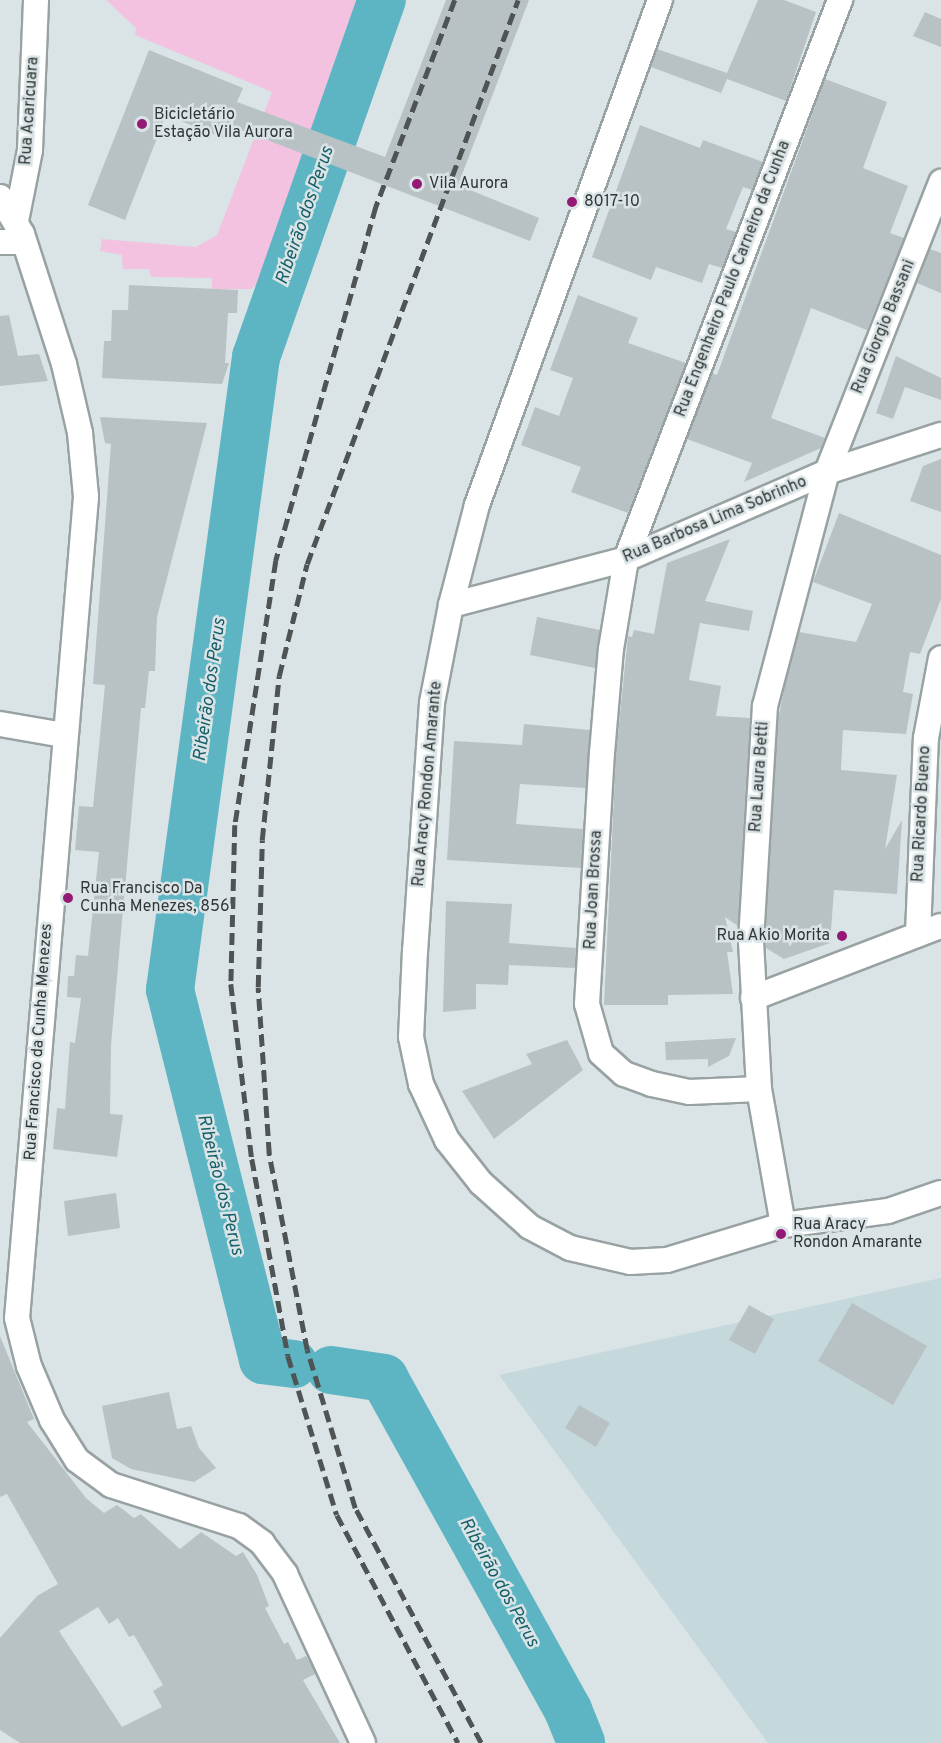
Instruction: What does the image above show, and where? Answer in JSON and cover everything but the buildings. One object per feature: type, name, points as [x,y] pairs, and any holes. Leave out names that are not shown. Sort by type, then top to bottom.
[{"type":"street","name":"Rua Acaricuara","points":[[13,235],[30,150],[36,0]]},
{"type":"street","name":"Rua Aracy Rondon Amarante","points":[[660,0],[477,505],[451,605],[432,704],[411,1037],[421,1084],[447,1140],[481,1183],[522,1220],[570,1248],[630,1262],[667,1260],[783,1226],[888,1211],[941,1193]]},
{"type":"street","name":"Rua Engenheiro Paulo Carneiro da Cunha","points":[[626,559],[840,0]]},
{"type":"street","name":"Rua Giorgio Bassani","points":[[827,472],[941,182]]},
{"type":"street","name":"Rua Francisco da Cunha Menezes","points":[[0,197],[64,364],[80,433],[86,497],[64,735],[17,1318],[29,1365],[52,1420],[77,1460],[111,1485],[230,1522],[262,1543],[285,1574],[363,1743]]},
{"type":"street","name":"Rua Barbosa Lima Sobrinho","points":[[451,605],[626,559],[827,472],[941,435]]},
{"type":"street","name":"Rua Laura Betti","points":[[759,1089],[753,998],[752,918],[765,706],[827,472]]},
{"type":"street","name":"Rua Joan Brossa","points":[[626,559],[611,649],[602,753],[587,1004],[592,1024],[602,1053],[624,1074],[642,1081],[689,1092],[759,1089]]},
{"type":"street","name":"Rua Ricardo Bueno","points":[[918,934],[926,738],[941,658]]},
{"type":"street","points":[[0,724],[64,735]]},
{"type":"street","points":[[753,998],[941,926]]},
{"type":"street","points":[[759,1089],[783,1226]]},
{"type":"shaded area","points":[[106,0],[374,0],[266,278],[251,289],[212,289],[212,278],[151,277],[149,269],[123,269],[122,255],[100,251],[102,239],[196,247],[217,235],[272,92],[135,35],[136,28]]},
{"type":"shaded area","points":[[941,1278],[941,1743],[768,1743],[499,1375]]},
{"type":"waterway","name":"Ribeirão dos Perus","points":[[294,1364],[263,1360],[170,990],[256,357],[382,0]]},
{"type":"waterway","name":"Ribeirão dos Perus","points":[[331,1370],[384,1378],[568,1710],[581,1743]]},
{"type":"railway","points":[[455,0],[376,207],[276,561],[235,825],[231,984],[252,1159],[288,1356],[337,1515],[458,1743]]},
{"type":"railway","points":[[481,1743],[355,1508],[307,1350],[269,1154],[258,987],[262,840],[279,676],[307,564],[518,0]]},
{"type":"place","name":"Bicicletário Estação Vila Aurora","points":[[142,124]]},
{"type":"place","name":"Vila Aurora","points":[[417,184]]},
{"type":"place","name":"8017-10","points":[[572,202]]},
{"type":"place","name":"Rua Francisco Da Cunha Menezes, 856","points":[[68,898]]},
{"type":"place","name":"Rua Akio Morita","points":[[842,936]]},
{"type":"place","name":"Rua Aracy Rondon Amarante","points":[[781,1234]]}]
